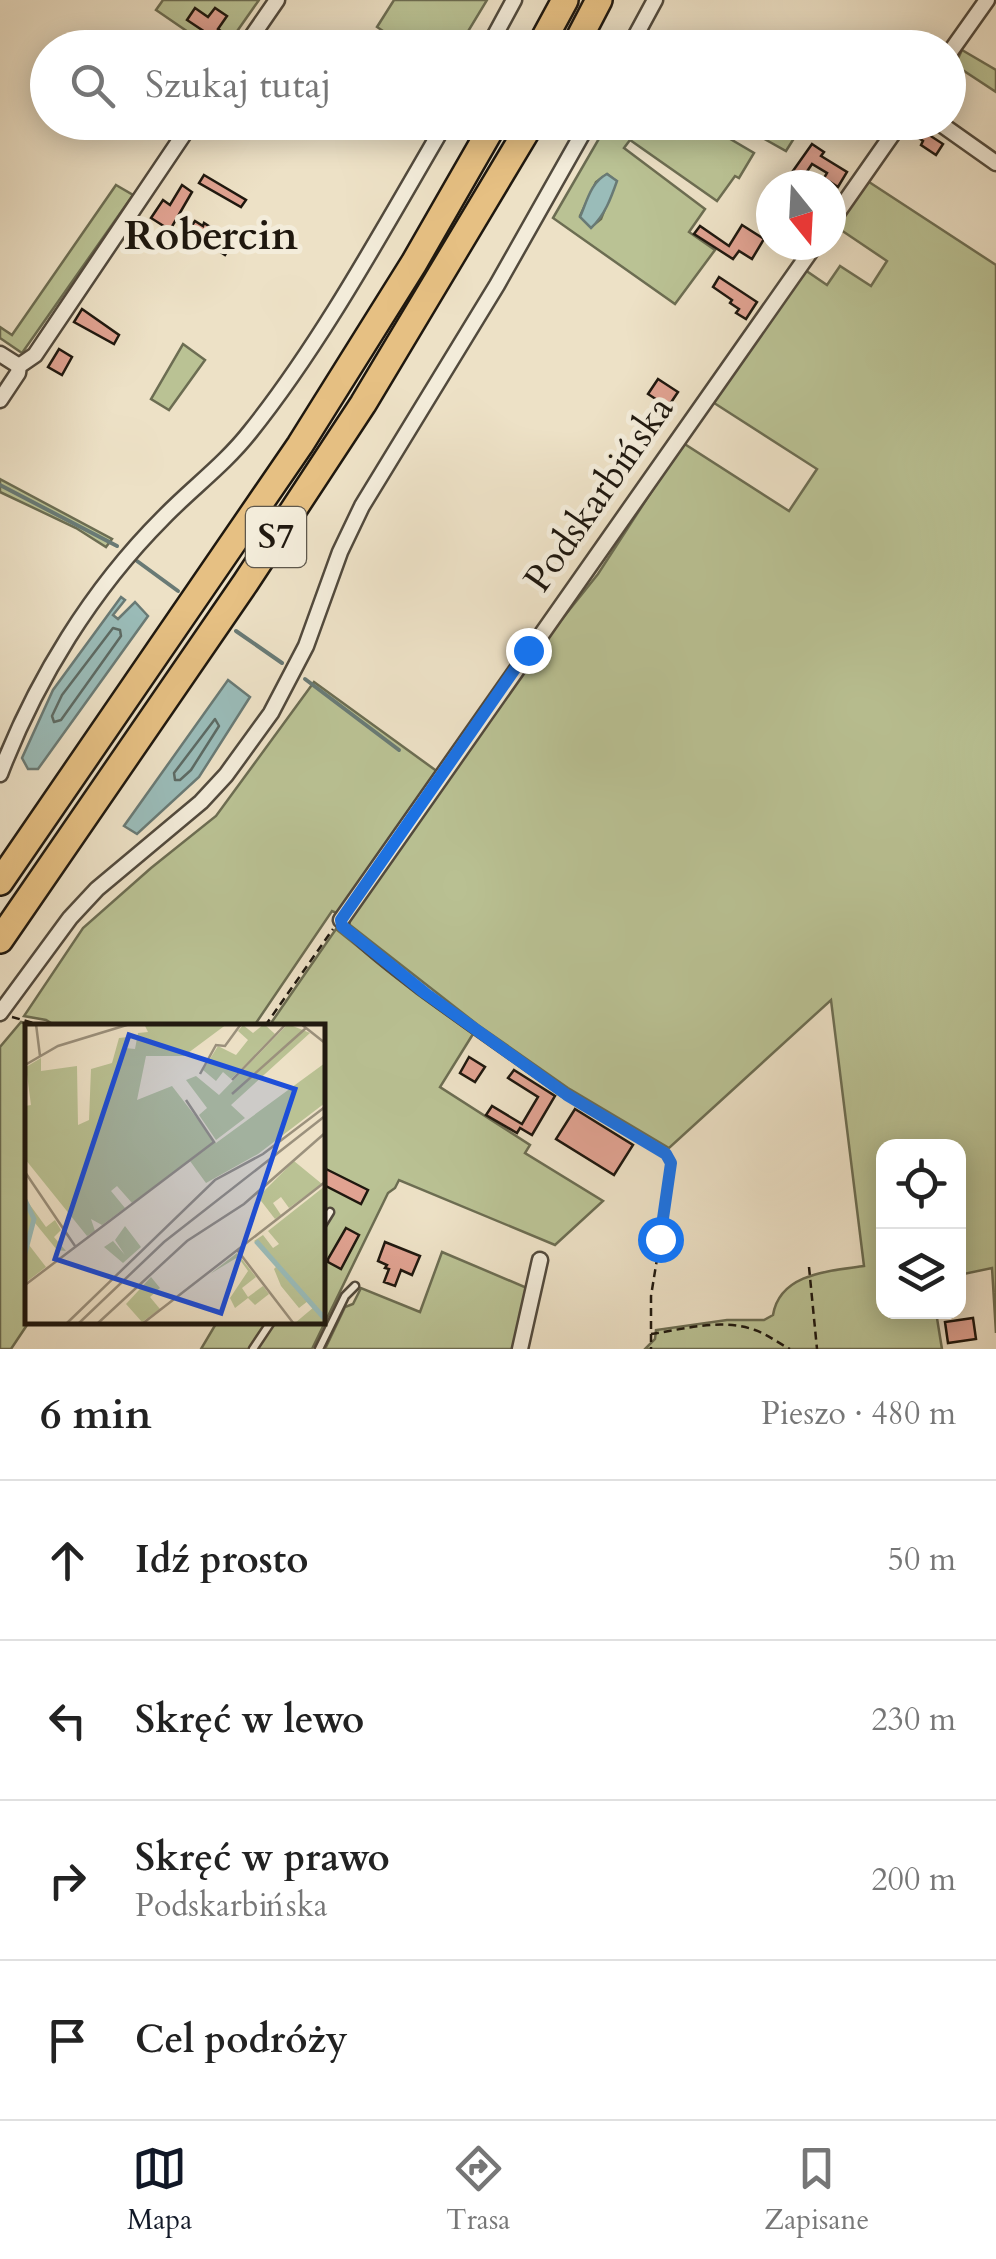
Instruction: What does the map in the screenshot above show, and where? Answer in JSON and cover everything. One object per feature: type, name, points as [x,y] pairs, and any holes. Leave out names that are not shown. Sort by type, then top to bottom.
[{"type":"highway","points":[[549,30],[565,0]]},
{"type":"highway","points":[[584,30],[600,0]]},
{"type":"highway","name":"S7","points":[[0,882],[300,445],[414,263],[485,140]]},
{"type":"highway","name":"S7","points":[[0,940],[363,404],[521,140]]},
{"type":"street","points":[[256,30],[277,0]]},
{"type":"street","points":[[498,30],[514,0]]},
{"type":"street","points":[[639,30],[655,0]]},
{"type":"street","points":[[965,30],[986,0]]},
{"type":"street","points":[[0,400],[19,366],[35,355],[180,140]]},
{"type":"street","points":[[0,774],[34,694],[72,633],[142,540],[218,469],[252,429],[317,334],[435,140]]},
{"type":"street","points":[[0,1013],[70,918],[97,889],[201,802],[271,713],[306,646],[340,552],[362,506],[497,285],[579,140]]},
{"type":"street","points":[[846,201],[888,140]]},
{"type":"street","points":[[963,140],[996,163]]},
{"type":"street","name":"Podskarbińska","points":[[341,920],[803,260]]},
{"type":"street","points":[[0,354],[19,366]]},
{"type":"street","points":[[520,1349],[540,1260]]},
{"type":"lane","points":[[341,920],[346,931],[382,960],[567,1095]]},
{"type":"lane","points":[[325,1221],[330,1212]]},
{"type":"lane","points":[[319,1349],[345,1296],[355,1286]]},
{"type":"lane","points":[[253,1349],[270,1324]]},
{"type":"path","points":[[266,1024],[341,920]]},
{"type":"path","points":[[0,1013],[37,1024]]},
{"type":"path","points":[[567,1095],[655,1145],[669,1158],[669,1184],[651,1296],[650,1349]]},
{"type":"path","points":[[809,1267],[817,1349]]},
{"type":"path","points":[[650,1334],[715,1324],[734,1325],[757,1330],[790,1349]]},
{"type":"green space","points":[[163,0],[259,0],[238,30],[185,30],[156,10]]},
{"type":"green space","points":[[394,0],[487,0],[469,30],[377,27]]},
{"type":"green space","points":[[966,52],[996,70],[996,92],[966,72]]},
{"type":"green space","points":[[598,140],[630,140],[624,148],[705,209],[689,232],[715,250],[675,304],[553,218]],"holes":[[[607,174],[616,181],[601,219],[591,227],[580,216],[596,182]]]},
{"type":"green space","points":[[630,140],[732,140],[754,153],[739,178],[735,176],[717,201]]},
{"type":"green space","points":[[766,140],[793,140],[786,151]]},
{"type":"green space","points":[[866,180],[996,265],[996,1333],[992,1268],[966,1274],[966,1139],[876,1139],[876,1319],[937,1319],[942,1349],[645,1349],[655,1339],[656,1330],[727,1320],[764,1320],[773,1315],[785,1290],[796,1282],[864,1266],[831,1000],[669,1148],[568,1088],[478,1025],[350,925],[348,916],[530,659],[598,574],[683,443],[789,511],[817,469],[711,401],[805,270],[827,285],[840,266],[871,286],[887,261],[846,233],[846,210]]},
{"type":"green space","points":[[116,185],[133,195],[22,353],[0,338],[0,327],[12,335]]},
{"type":"green space","points":[[183,344],[205,360],[169,410],[151,399]]},
{"type":"green space","points":[[0,479],[112,539],[106,547],[76,528],[0,492]]},
{"type":"green space","points":[[314,682],[438,772],[339,914],[332,911],[255,1024],[53,1024],[24,1016],[83,928],[216,816]]},
{"type":"green space","points":[[336,929],[473,1034],[440,1087],[530,1145],[525,1153],[603,1201],[555,1245],[399,1180],[388,1193],[325,1322],[325,1024],[270,1024]]},
{"type":"green space","points":[[21,1022],[26,1024],[28,1324],[11,1349],[0,1349],[0,1047]]},
{"type":"green space","points":[[442,1252],[527,1288],[514,1349],[325,1349],[345,1307],[353,1304],[361,1288],[420,1312]]},
{"type":"green space","points":[[216,1324],[324,1324],[312,1349],[201,1349]]},
{"type":"water","points":[[607,174],[617,181],[604,212],[591,228],[580,217],[593,187]]},
{"type":"water","points":[[121,597],[125,600],[113,615],[118,619],[135,602],[148,616],[38,769],[28,769],[22,758],[53,690]]},
{"type":"water","points":[[228,680],[250,697],[199,777],[137,834],[124,826]]},
{"type":"building","points":[[195,8],[208,17],[215,8],[227,16],[219,30],[202,30],[187,20]]},
{"type":"building","points":[[937,140],[943,144],[936,155],[921,145],[923,141]]},
{"type":"building","points":[[812,144],[824,152],[821,156],[844,170],[822,170],[812,164],[808,170],[794,170]]},
{"type":"building","points":[[204,175],[246,200],[241,207],[199,183]]},
{"type":"building","points":[[182,185],[192,192],[170,230],[151,218],[163,200],[170,205]]},
{"type":"building","points":[[195,221],[233,242],[225,255],[188,231]]},
{"type":"building","points":[[742,225],[756,234],[752,259],[739,251],[733,259],[694,234],[700,226],[729,246]]},
{"type":"building","points":[[719,277],[757,302],[746,319],[736,313],[739,309],[730,303],[732,300],[713,287]]},
{"type":"building","points":[[82,309],[119,335],[114,344],[74,322]]},
{"type":"building","points":[[59,349],[72,357],[62,375],[48,367]]},
{"type":"building","points":[[658,379],[678,392],[668,407],[648,394]]},
{"type":"building","points":[[469,1057],[485,1067],[475,1082],[460,1073]]},
{"type":"building","points":[[514,1070],[555,1096],[532,1135],[520,1128],[517,1133],[486,1115],[492,1106],[522,1124],[538,1097],[508,1078]]},
{"type":"building","points":[[575,1109],[633,1145],[614,1175],[556,1139]]},
{"type":"building","points":[[325,1168],[368,1190],[361,1204],[325,1186]]},
{"type":"building","points":[[346,1228],[359,1235],[341,1269],[328,1259]]},
{"type":"building","points":[[385,1242],[420,1256],[412,1275],[401,1270],[395,1286],[384,1282],[389,1269],[378,1261]]},
{"type":"building","points":[[973,1318],[976,1339],[948,1343],[945,1322]]},
{"type":"waterway","points":[[0,485],[117,546]]},
{"type":"waterway","points":[[137,561],[178,591]]},
{"type":"waterway","points":[[236,631],[282,663]]},
{"type":"waterway","points":[[305,679],[399,750]]},
{"type":"district","name":"Robercin","points":[[211,235]]},
{"type":"route","points":[[528,650],[341,920],[342,926],[425,993],[567,1095],[666,1154],[671,1163],[660,1239]]}]
